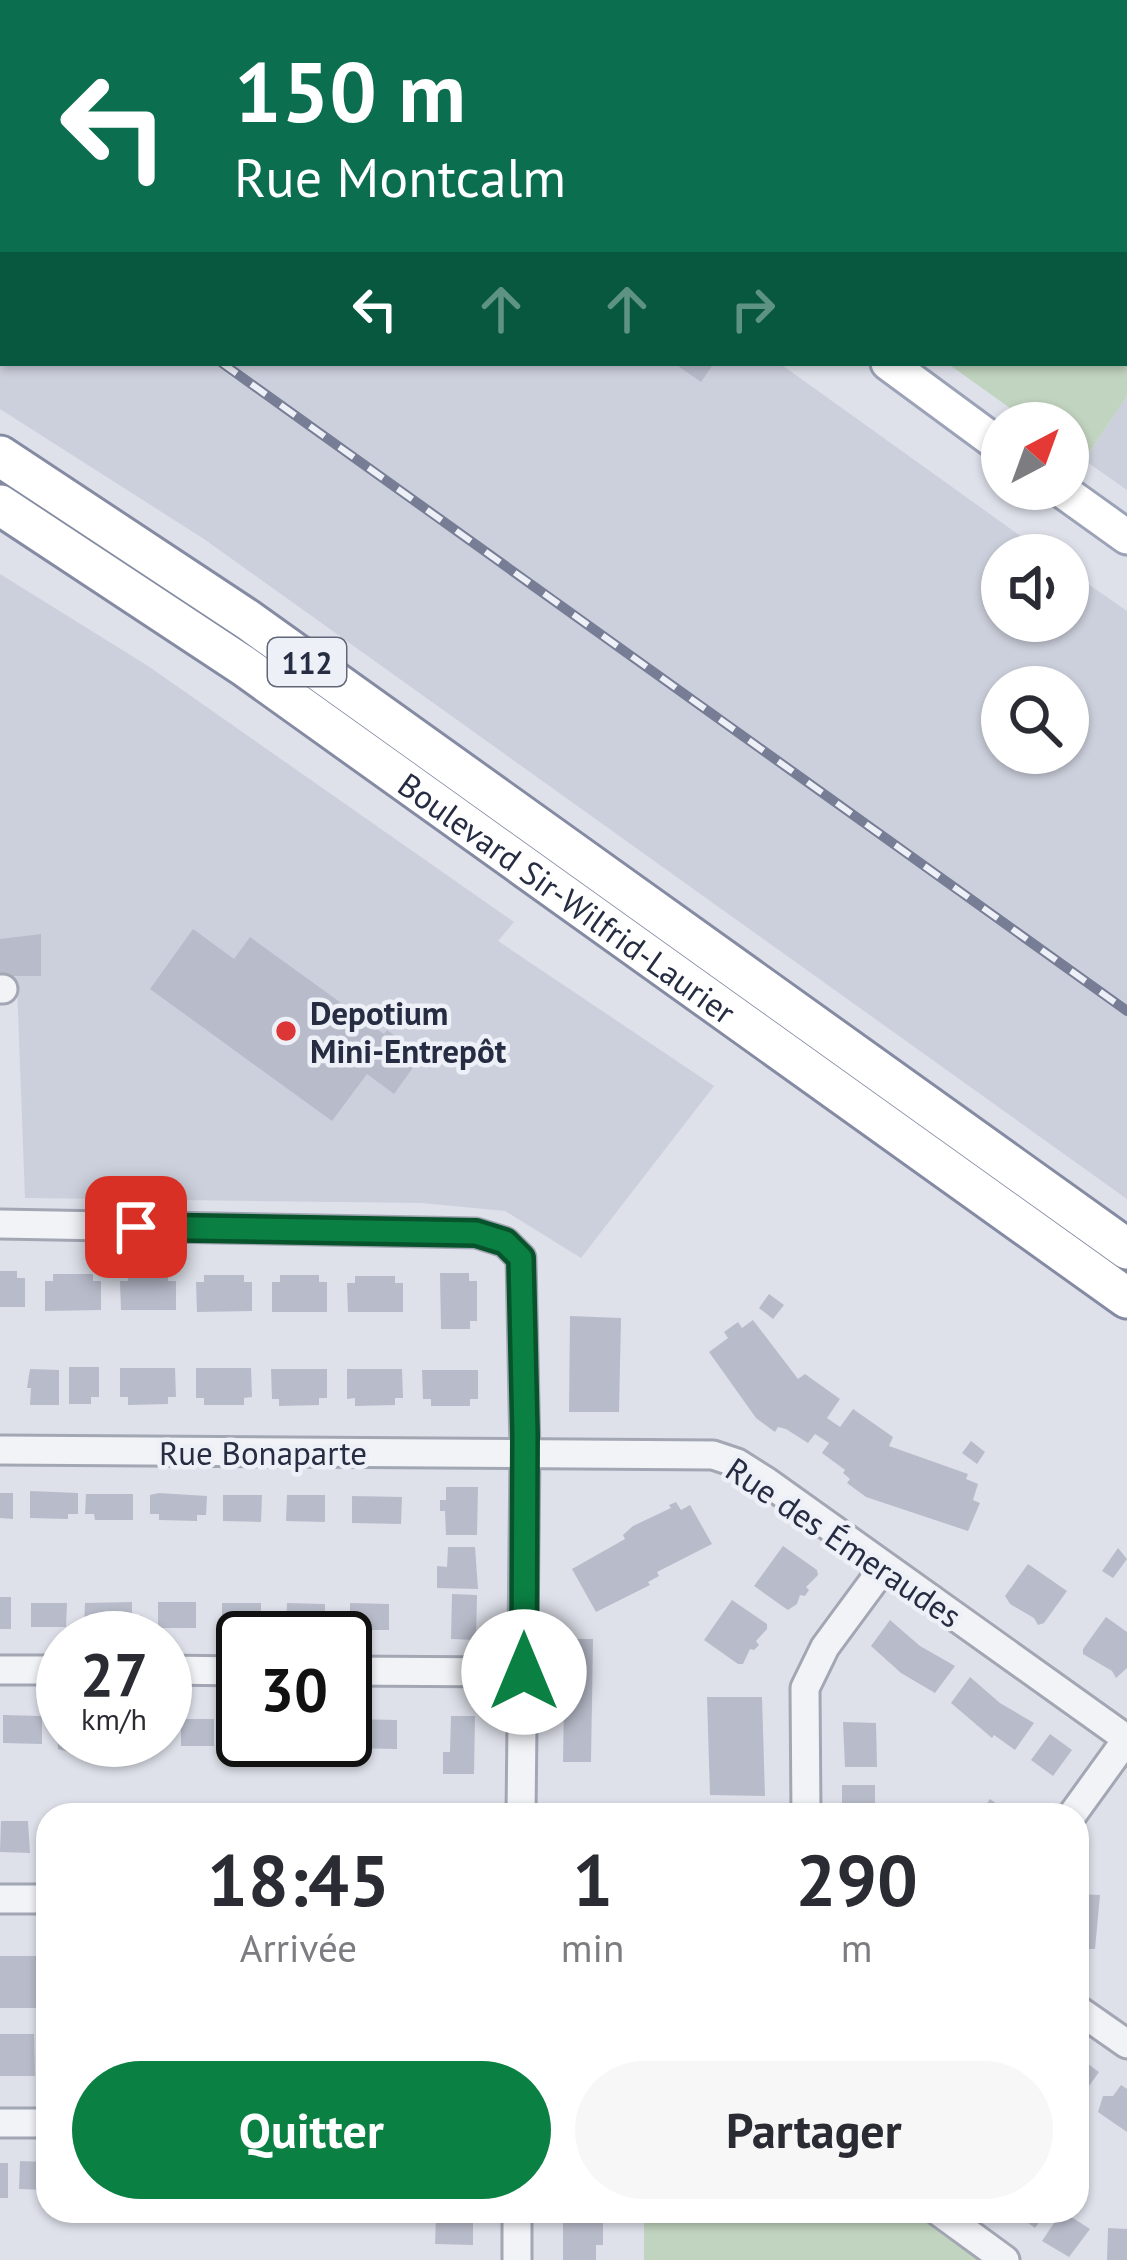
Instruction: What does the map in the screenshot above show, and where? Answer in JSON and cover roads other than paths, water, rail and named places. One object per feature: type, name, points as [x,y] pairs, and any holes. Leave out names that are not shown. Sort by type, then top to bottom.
[{"type":"highway","name":"Boulevard Sir-Wilfrid-Laurier","points":[[0,456],[248,620],[1127,1249]]},
{"type":"highway","name":"Boulevard Sir-Wilfrid-Laurier","points":[[0,505],[244,666],[1127,1298]]},
{"type":"main road","points":[[892,366],[981,432]]},
{"type":"main road","points":[[1089,510],[1127,537]]},
{"type":"street","points":[[0,1225],[476,1233],[505,1242],[521,1258],[525,1453],[521,1803]]},
{"type":"street","name":"Rue Bonaparte","points":[[0,1450],[525,1453]]},
{"type":"street","name":"Rue des Émeraudes","points":[[525,1453],[713,1455],[737,1462],[1127,1739]]},
{"type":"street","points":[[806,1803],[805,1688],[810,1670],[884,1567]]},
{"type":"street","points":[[0,1670],[36,1670]]},
{"type":"street","points":[[372,1671],[524,1672]]},
{"type":"street","points":[[1081,1803],[1127,1739]]},
{"type":"street","points":[[0,1899],[36,1899]]},
{"type":"street","points":[[1089,2017],[1127,2044]]},
{"type":"street","points":[[0,2123],[36,2123]]},
{"type":"street","points":[[517,2223],[517,2260]]},
{"type":"street","points":[[954,2223],[1005,2260]]},
{"type":"railway","points":[[226,366],[1127,1011]]},
{"type":"place","name":"Depotium Mini-Entrepôt","points":[[286,1031]]}]
